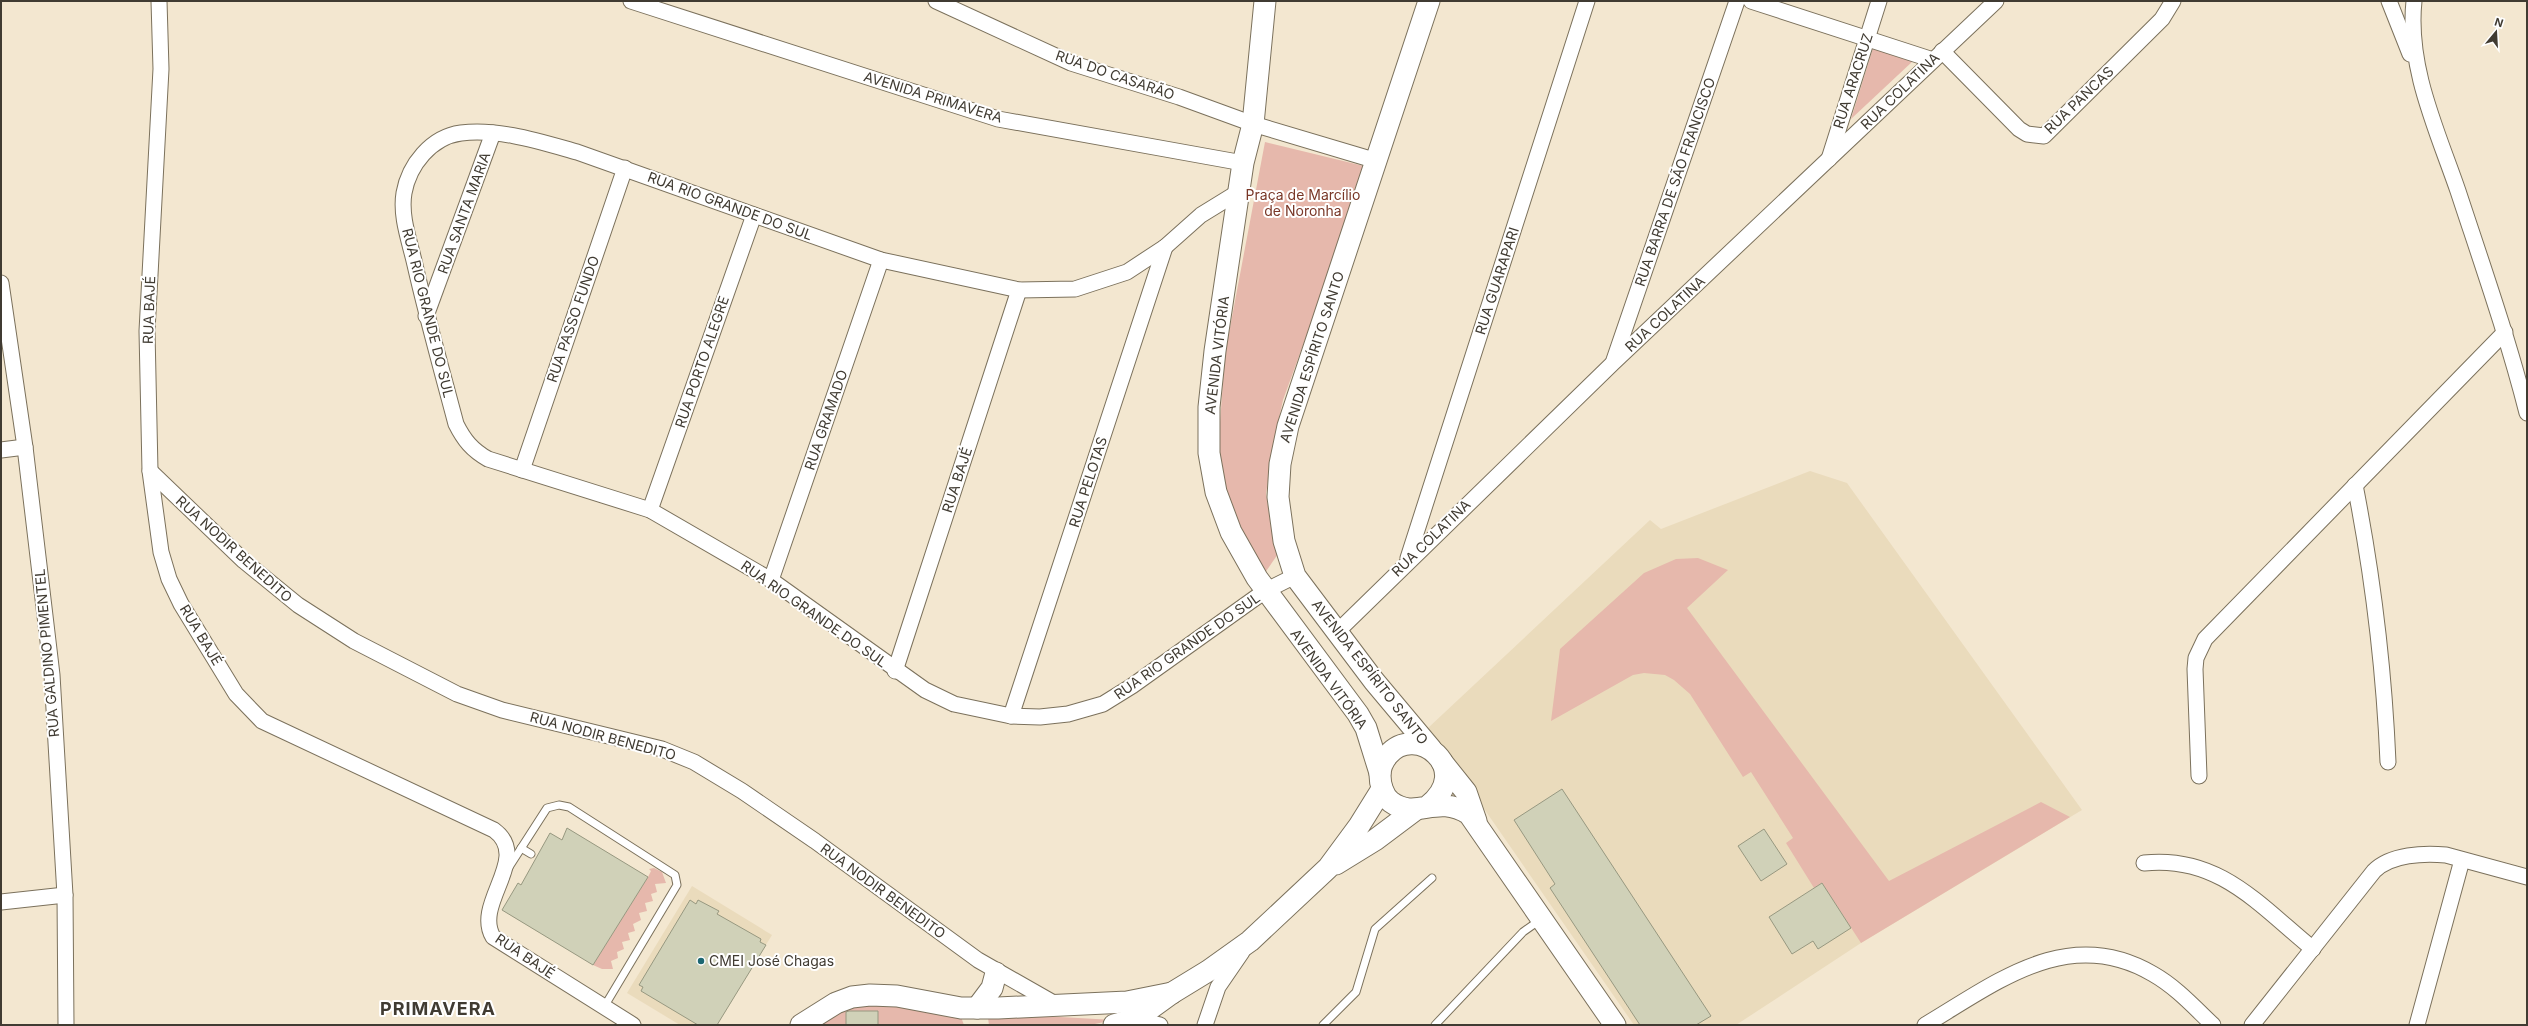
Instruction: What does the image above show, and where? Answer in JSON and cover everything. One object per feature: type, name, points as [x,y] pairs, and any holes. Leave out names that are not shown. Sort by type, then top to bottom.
[{"type":"street","name":"RUA BAJÉ","points":[[159,1],[161,69],[147,331],[150,471],[161,552],[169,579],[182,604],[236,694],[248,709],[262,721],[280,731],[494,830],[503,836],[507,845],[504,874],[488,910],[488,925],[493,937],[634,1025]]},
{"type":"street","name":"AVENIDA PRIMAVERA","points":[[631,1],[998,118],[1242,163]]},
{"type":"street","name":"RUA DO CASARÃO","points":[[936,1],[1071,63],[1179,97],[1253,124]]},
{"type":"street","name":"AVENIDA VITÓRIA","points":[[1265,1],[1253,124],[1242,163],[1240,191],[1215,351],[1209,408],[1210,453],[1216,492],[1232,532],[1261,584],[1358,714],[1366,728],[1381,781]]},
{"type":"street","name":"AVENIDA ESPÍRITO SANTO","points":[[1429,1],[1288,426],[1280,464],[1278,496],[1284,541],[1295,576],[1338,631],[1374,681],[1466,792],[1476,821]]},
{"type":"street","name":"RUA GUARAPARI","points":[[1408,561],[1587,1]]},
{"type":"street","name":"RUA BARRA DE SÃO FRANCISCO","points":[[1612,363],[1737,1]]},
{"type":"street","points":[[1750,1],[1866,39],[1937,56]]},
{"type":"street","name":"RUA ARACRUZ","points":[[1828,160],[1879,1]]},
{"type":"street","name":"RUA COLATINA","points":[[1338,631],[1612,363],[1996,1]]},
{"type":"street","name":"RUA PANCAS","points":[[1937,56],[2019,129],[2036,136],[2044,136],[2162,19],[2173,1]]},
{"type":"street","points":[[2389,1],[2418,73],[2505,332],[2527,413]]},
{"type":"street","points":[[2414,1],[2413,28],[2418,73]]},
{"type":"street","points":[[1253,124],[1377,161]]},
{"type":"street","name":"RUA RIO GRANDE DO SUL","points":[[1240,191],[1201,215],[1165,248],[1127,272],[1075,289],[1020,290],[881,260],[625,168],[540,141],[493,134],[460,133],[441,140],[426,150],[412,168],[404,193],[403,215],[426,316],[456,424],[463,439],[475,452],[488,459],[650,510],[771,580],[895,671],[925,690],[954,704],[1011,716],[1040,717],[1068,714],[1103,704],[1132,686],[1261,584]]},
{"type":"street","name":"RUA SANTA MARIA","points":[[426,316],[493,134]]},
{"type":"street","name":"RUA PASSO FUNDO","points":[[522,470],[625,168]]},
{"type":"street","name":"RUA PORTO ALEGRE","points":[[650,510],[754,215]]},
{"type":"street","name":"RUA PELOTAS","points":[[1011,716],[1165,248]]},
{"type":"street","name":"RUA GRAMADO","points":[[771,580],[881,260]]},
{"type":"street","name":"RUA GALDINO PIMENTEL","points":[[1,283],[25,447],[52,675],[65,895],[66,1025]]},
{"type":"street","name":"RUA BAJÉ","points":[[895,671],[1020,290]]},
{"type":"street","points":[[2199,776],[2195,669],[2200,647],[2212,632],[2505,332]]},
{"type":"street","points":[[1,450],[25,447]]},
{"type":"street","name":"RUA NODIR BENEDITO","points":[[150,471],[244,561],[298,605],[354,640],[457,694],[502,710],[662,750],[694,762],[742,791],[814,841],[996,972],[1060,1007]]},
{"type":"street","points":[[2355,485],[2376,602],[2383,670],[2388,762]]},
{"type":"street","points":[[1261,584],[1295,576]]},
{"type":"street","points":[[1114,1025],[1136,1019],[1172,992],[1208,971],[1250,941],[1328,868],[1359,826],[1381,781],[1383,762],[1392,751],[1404,745],[1418,744],[1436,755],[1446,772],[1445,786],[1439,798],[1421,808],[1375,840],[1328,868]]},
{"type":"street","points":[[1381,781],[1389,800],[1401,808],[1452,806],[1469,814],[1476,821],[1615,1025]]},
{"type":"street","points":[[2252,1025],[2374,871],[2384,863],[2432,854],[2462,860],[2527,877]]},
{"type":"street","points":[[2418,1025],[2462,860]]},
{"type":"street","points":[[2144,863],[2174,862],[2189,864],[2219,875],[2313,949]]},
{"type":"street","points":[[1,902],[65,895]]},
{"type":"street","points":[[1205,1025],[1218,987],[1250,941]]},
{"type":"street","points":[[1925,1025],[2018,970],[2050,958],[2083,955],[2118,959],[2152,974],[2168,984],[2213,1025]]},
{"type":"street","points":[[970,1013],[992,988],[996,972]]},
{"type":"street","points":[[800,1025],[836,1004],[852,998],[870,995],[896,996],[970,1013],[1127,1002],[1172,992]]},
{"type":"street","points":[[1136,1019],[1160,1025]]},
{"type":"lane","points":[[504,874],[547,808],[559,805],[568,807],[675,875],[677,885],[604,1007]]},
{"type":"lane","points":[[521,848],[531,854]]},
{"type":"lane","points":[[1323,1025],[1356,992],[1375,929],[1432,878]]},
{"type":"lane","points":[[1435,1025],[1523,932],[1542,919]]},
{"type":"shaded area","points":[[1810,471],[1847,483],[2082,810],[1861,943],[1736,1025],[1634,1025],[1428,728],[1650,520],[1661,529]]},
{"type":"shaded area","name":"CMEI José Chagas","points":[[692,886],[772,935],[717,1025],[680,1025],[627,993]]},
{"type":"green space","points":[[1873,48],[1913,61],[1851,119]]},
{"type":"green space","name":"Praça de Marcílio de Noronha","points":[[1265,142],[1368,167],[1283,400],[1266,493],[1273,540],[1278,554],[1262,577],[1239,531],[1224,487],[1218,450],[1225,354]]},
{"type":"green space","points":[[1698,558],[1728,570],[1687,608],[1889,881],[2041,802],[2070,817],[1861,943],[1822,883],[1814,888],[1786,843],[1793,838],[1751,772],[1743,777],[1690,694],[1674,680],[1665,675],[1644,673],[1633,675],[1551,721],[1560,649],[1644,573],[1676,559]]},
{"type":"green space","points":[[654,868],[662,872],[666,883],[655,884],[657,892],[651,894],[653,901],[645,903],[647,911],[639,913],[641,920],[633,924],[635,931],[628,933],[630,940],[622,942],[624,949],[617,952],[618,958],[611,961],[613,969],[602,969],[593,965],[648,877],[651,871],[649,869]]},
{"type":"green space","points":[[883,1003],[961,1017],[964,1025],[805,1025],[833,1013]]},
{"type":"green space","points":[[1024,1015],[1114,1020],[1090,1025],[989,1025],[988,1018]]},
{"type":"building","points":[[1562,789],[1711,1016],[1696,1025],[1640,1025],[1550,888],[1555,884],[1514,820]]},
{"type":"building","points":[[567,828],[648,877],[593,965],[502,910],[518,883],[521,885],[550,833],[562,840]]},
{"type":"building","points":[[1764,829],[1787,864],[1761,881],[1738,846]]},
{"type":"building","points":[[1822,883],[1851,928],[1818,949],[1813,941],[1792,954],[1769,917]]},
{"type":"building","name":"CMEI José Chagas","points":[[690,900],[696,904],[698,900],[719,911],[717,914],[761,939],[760,942],[766,945],[717,1025],[698,1025],[641,991],[643,987],[639,985]]},
{"type":"building","points":[[878,1011],[878,1025],[846,1025],[846,1012]]},
{"type":"place","name":"CMEI José Chagas","points":[[701,961]]},
{"type":"district","name":"PRIMAVERA","points":[[438,1009]]}]
